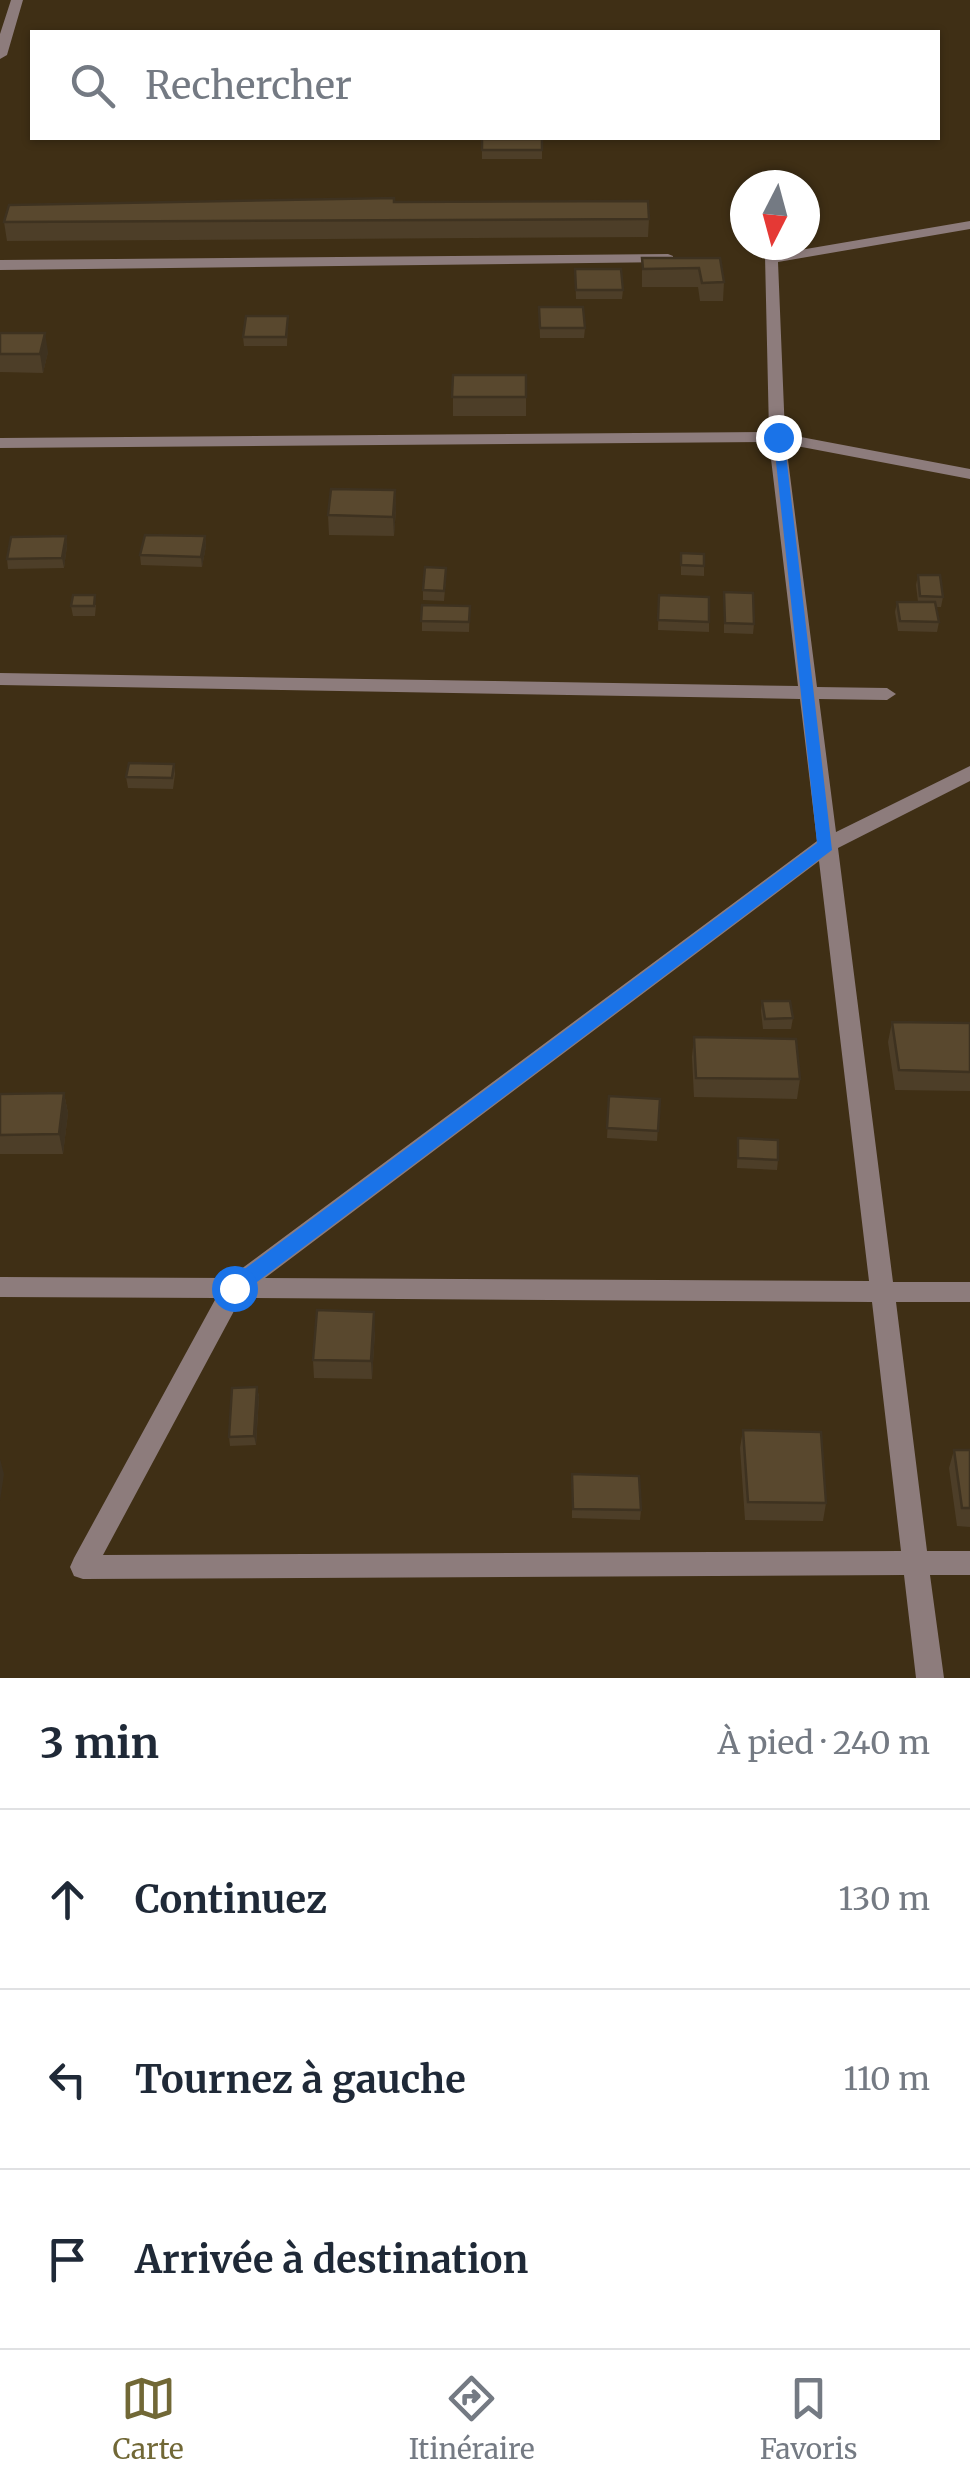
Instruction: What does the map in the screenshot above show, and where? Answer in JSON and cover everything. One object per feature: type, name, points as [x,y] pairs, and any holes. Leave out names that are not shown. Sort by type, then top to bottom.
[{"type":"street","points":[[0,55],[18,0]]},
{"type":"street","points":[[930,1678],[778,437],[770,259],[970,225]]},
{"type":"street","points":[[0,266],[692,259]]},
{"type":"street","points":[[0,443],[778,437],[970,474]]},
{"type":"street","points":[[0,679],[887,694]]},
{"type":"street","points":[[970,773],[826,846],[234,1288],[83,1567],[970,1563]]},
{"type":"street","points":[[0,1287],[970,1292]]},
{"type":"building","points":[[482,140],[542,140],[542,150],[482,150]]},
{"type":"building","points":[[394,198],[394,202],[648,201],[649,219],[4,222],[9,205]]},
{"type":"building","points":[[642,258],[720,258],[724,282],[702,283],[699,268],[643,269]]},
{"type":"building","points":[[575,269],[621,269],[623,290],[576,290]]},
{"type":"building","points":[[539,307],[583,307],[585,328],[540,328]]},
{"type":"building","points":[[246,316],[288,316],[286,337],[243,337]]},
{"type":"building","points":[[0,333],[45,333],[40,354],[0,354]]},
{"type":"building","points":[[453,375],[526,375],[526,397],[452,397]]},
{"type":"building","points":[[331,489],[395,490],[393,517],[328,515]]},
{"type":"building","points":[[145,535],[205,536],[201,557],[140,555]]},
{"type":"building","points":[[66,536],[62,558],[7,559],[11,537]]},
{"type":"building","points":[[681,553],[704,554],[704,566],[681,565]]},
{"type":"building","points":[[425,567],[446,568],[444,591],[423,590]]},
{"type":"building","points":[[918,575],[940,575],[943,597],[920,596]]},
{"type":"building","points":[[724,592],[753,593],[754,624],[725,623]]},
{"type":"building","points":[[73,595],[95,595],[94,606],[71,606]]},
{"type":"building","points":[[659,595],[709,597],[709,622],[658,620]]},
{"type":"building","points":[[897,602],[935,602],[939,622],[900,621]]},
{"type":"building","points":[[422,605],[470,606],[469,622],[421,621]]},
{"type":"building","points":[[129,763],[174,764],[172,778],[126,777]]},
{"type":"building","points":[[762,1001],[790,1001],[793,1018],[765,1019]]},
{"type":"building","points":[[892,1022],[970,1023],[970,1072],[899,1070]]},
{"type":"building","points":[[694,1037],[796,1039],[800,1079],[696,1078]]},
{"type":"building","points":[[64,1093],[59,1134],[0,1135],[0,1094]]},
{"type":"building","points":[[609,1096],[660,1099],[658,1131],[607,1128]]},
{"type":"building","points":[[738,1138],[778,1140],[778,1160],[738,1158]]},
{"type":"building","points":[[317,1310],[374,1312],[371,1361],[313,1360]]},
{"type":"building","points":[[257,1387],[254,1436],[229,1437],[232,1388]]},
{"type":"building","points":[[743,1430],[821,1432],[826,1503],[748,1502]]},
{"type":"building","points":[[954,1450],[970,1450],[970,1508],[962,1508]]},
{"type":"building","points":[[572,1474],[639,1476],[641,1510],[573,1509]]},
{"type":"route","points":[[234,1288],[826,846],[778,437]]}]
